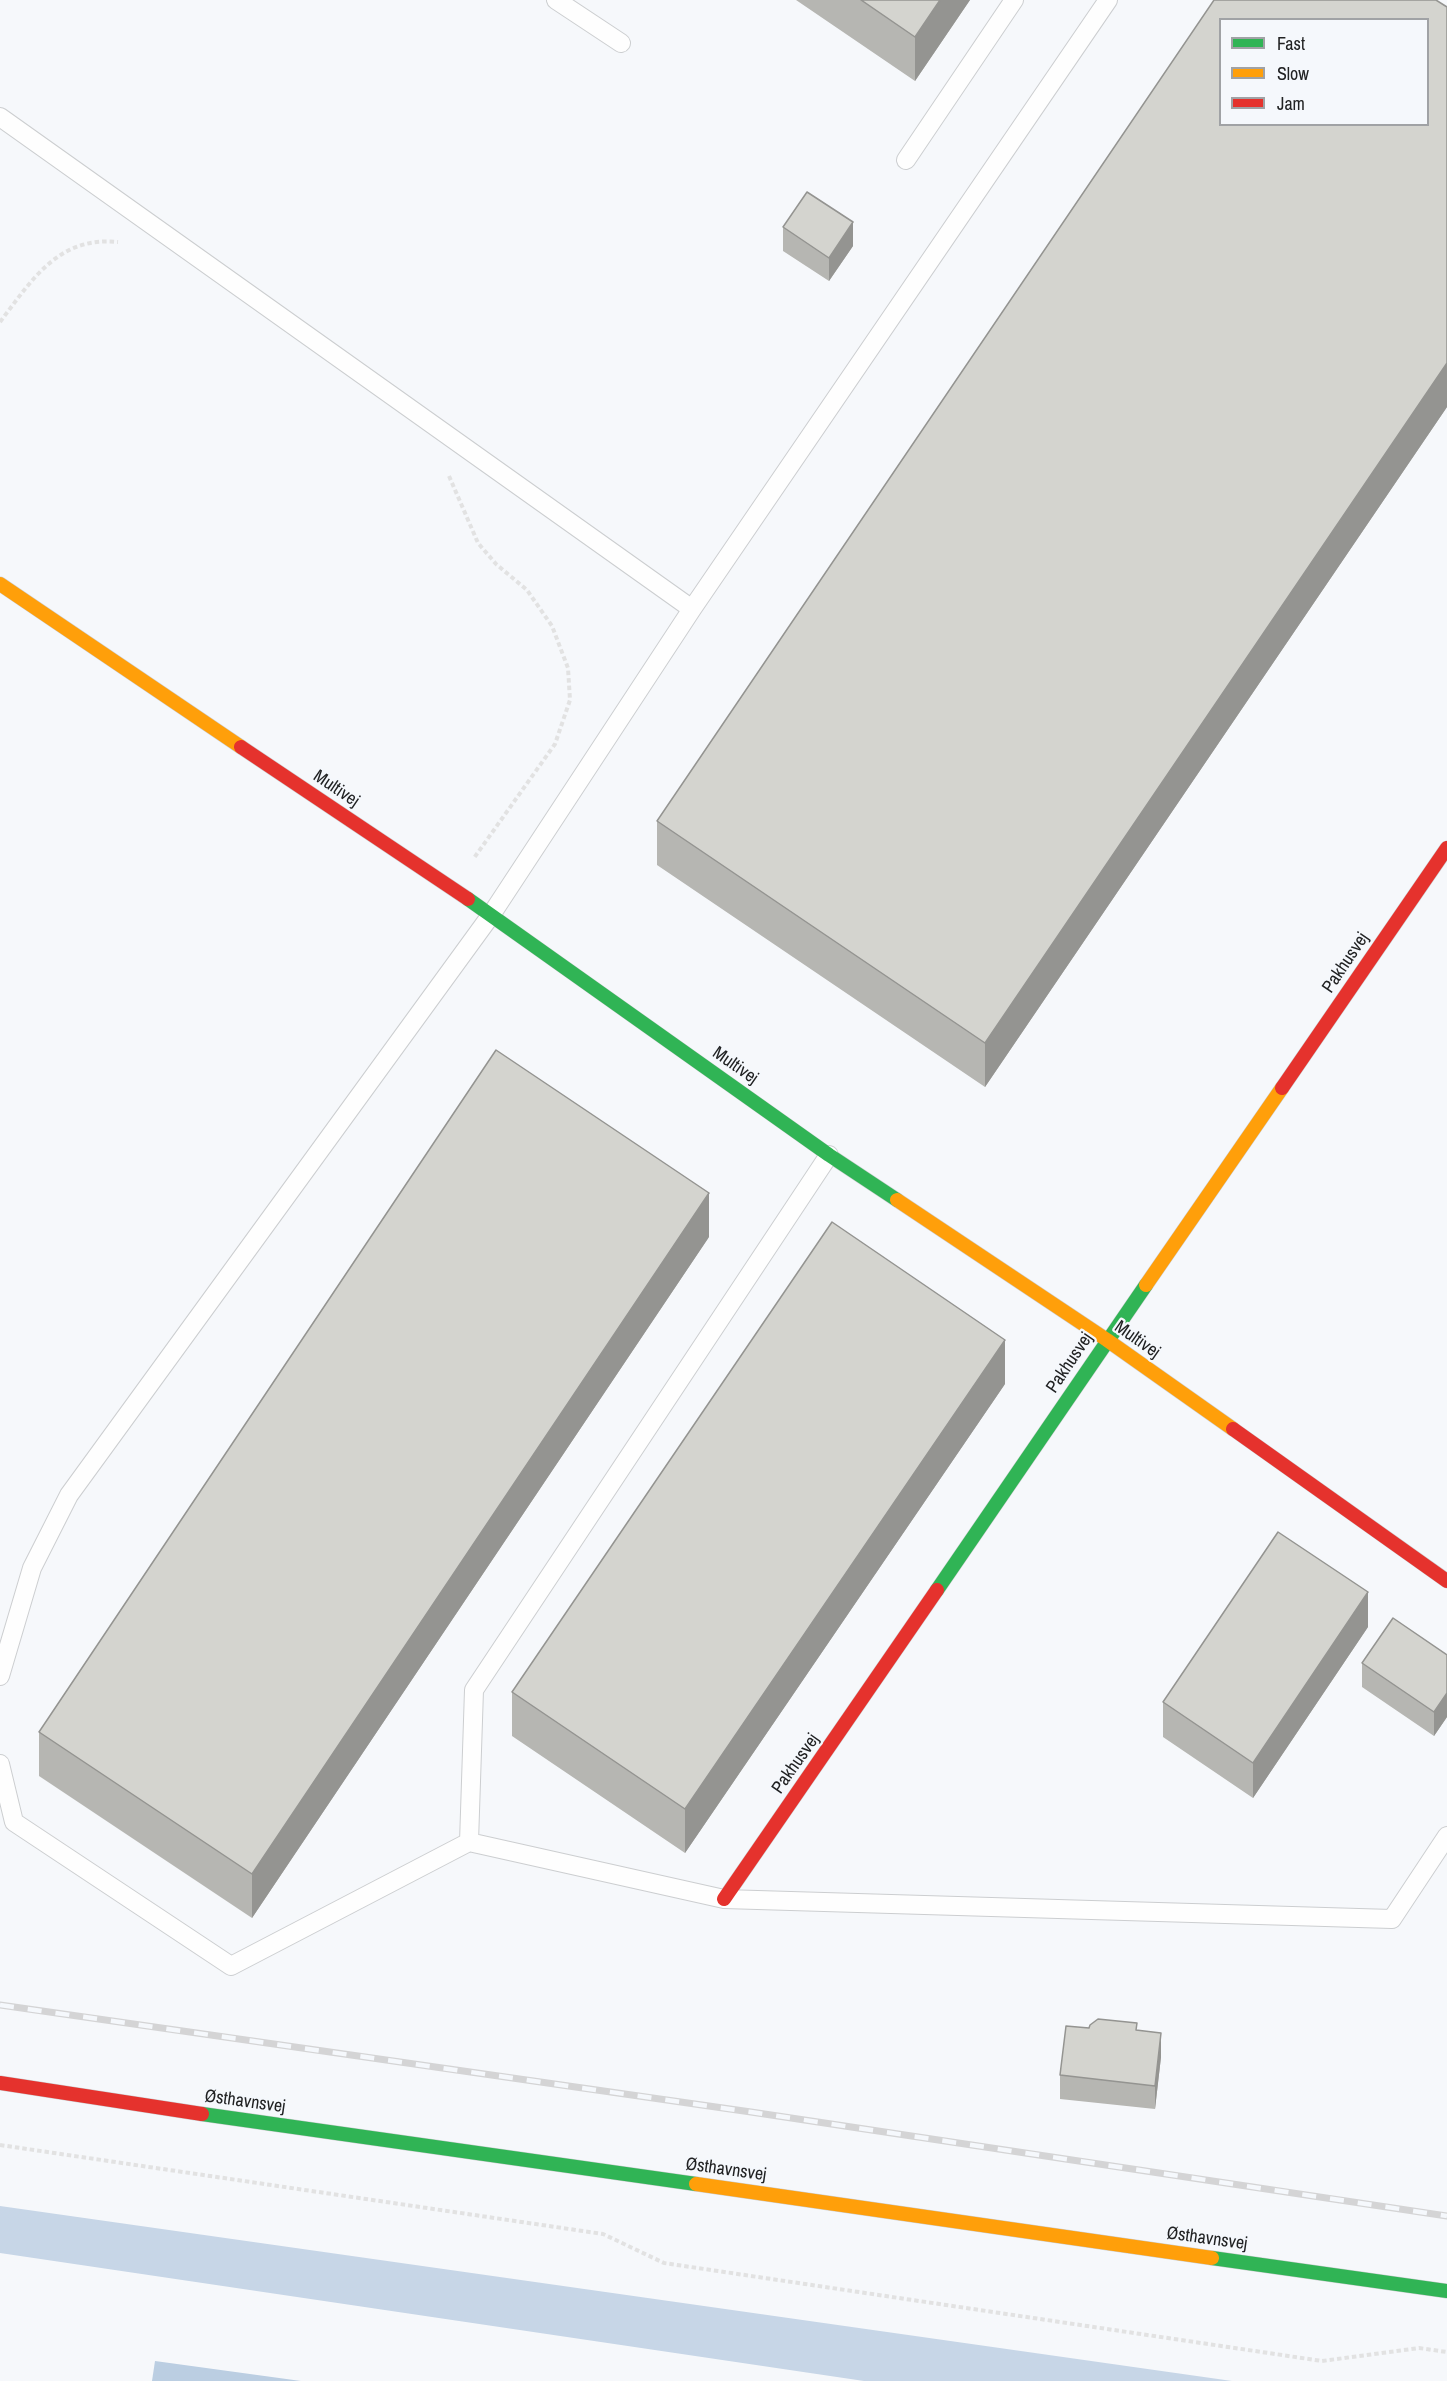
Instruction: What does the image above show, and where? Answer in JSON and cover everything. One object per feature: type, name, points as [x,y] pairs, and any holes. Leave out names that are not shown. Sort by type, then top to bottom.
[{"type":"street","name":"Multivej","points":[[0,584],[491,915],[830,1155],[1107,1340],[1447,1581]]},
{"type":"street","name":"Pakhusvej","points":[[724,1899],[1447,848]]},
{"type":"street","name":"Østhavnsvej","points":[[0,2083],[49,2092],[1447,2291]]},
{"type":"lane","points":[[556,0],[621,43]]},
{"type":"lane","points":[[906,160],[1014,0]]},
{"type":"lane","points":[[0,1676],[32,1568],[69,1495],[491,915],[692,609],[1108,0]]},
{"type":"lane","points":[[0,117],[692,609]]},
{"type":"lane","points":[[469,1842],[474,1690],[830,1155]]},
{"type":"lane","points":[[0,1764],[14,1822],[231,1966],[469,1842],[724,1899],[1392,1919],[1447,1836]]},
{"type":"path","points":[[0,322],[39,270],[77,245],[116,242],[127,244]]},
{"type":"path","points":[[447,474],[478,543],[496,564],[527,590],[552,626],[568,668],[570,700],[555,744],[452,889]]},
{"type":"path","points":[[0,2145],[603,2235],[664,2263],[1322,2361],[1419,2348],[1447,2352]]},
{"type":"shaded area","points":[[0,2206],[1232,2381],[864,2381],[0,2253]]},
{"type":"shaded area","points":[[155,2361],[301,2381],[152,2381]]},
{"type":"building","points":[[861,0],[940,0],[915,37]]},
{"type":"building","points":[[1214,0],[1436,0],[1447,7],[1447,363],[985,1043],[657,821]]},
{"type":"building","points":[[807,192],[853,222],[829,258],[783,227]]},
{"type":"building","points":[[496,1050],[709,1193],[252,1874],[39,1732]]},
{"type":"building","points":[[832,1222],[1005,1340],[685,1809],[512,1692]]},
{"type":"building","points":[[1278,1532],[1368,1592],[1253,1763],[1163,1702]]},
{"type":"building","points":[[1393,1618],[1447,1655],[1447,1693],[1434,1712],[1362,1663]]},
{"type":"building","points":[[1098,2019],[1137,2023],[1136,2030],[1161,2033],[1155,2086],[1060,2075],[1066,2026],[1089,2028]]},
{"type":"railway","points":[[0,2005],[751,2112],[1447,2216]]},
{"type":"traffic: fast","points":[[468,899],[829,1155],[897,1200]]},
{"type":"traffic: fast","points":[[937,1590],[1146,1285]]},
{"type":"traffic: fast","points":[[202,2114],[696,2184]]},
{"type":"traffic: fast","points":[[1212,2258],[1447,2291]]},
{"type":"traffic: slow","points":[[0,584],[241,747]]},
{"type":"traffic: slow","points":[[1146,1285],[1282,1088]]},
{"type":"traffic: slow","points":[[897,1200],[1107,1340],[1233,1429]]},
{"type":"traffic: slow","points":[[696,2184],[1212,2258]]},
{"type":"traffic: jam","points":[[241,747],[468,899]]},
{"type":"traffic: jam","points":[[1282,1088],[1447,848]]},
{"type":"traffic: jam","points":[[1233,1429],[1447,1581]]},
{"type":"traffic: jam","points":[[724,1899],[937,1590]]},
{"type":"traffic: jam","points":[[0,2083],[202,2114]]}]
